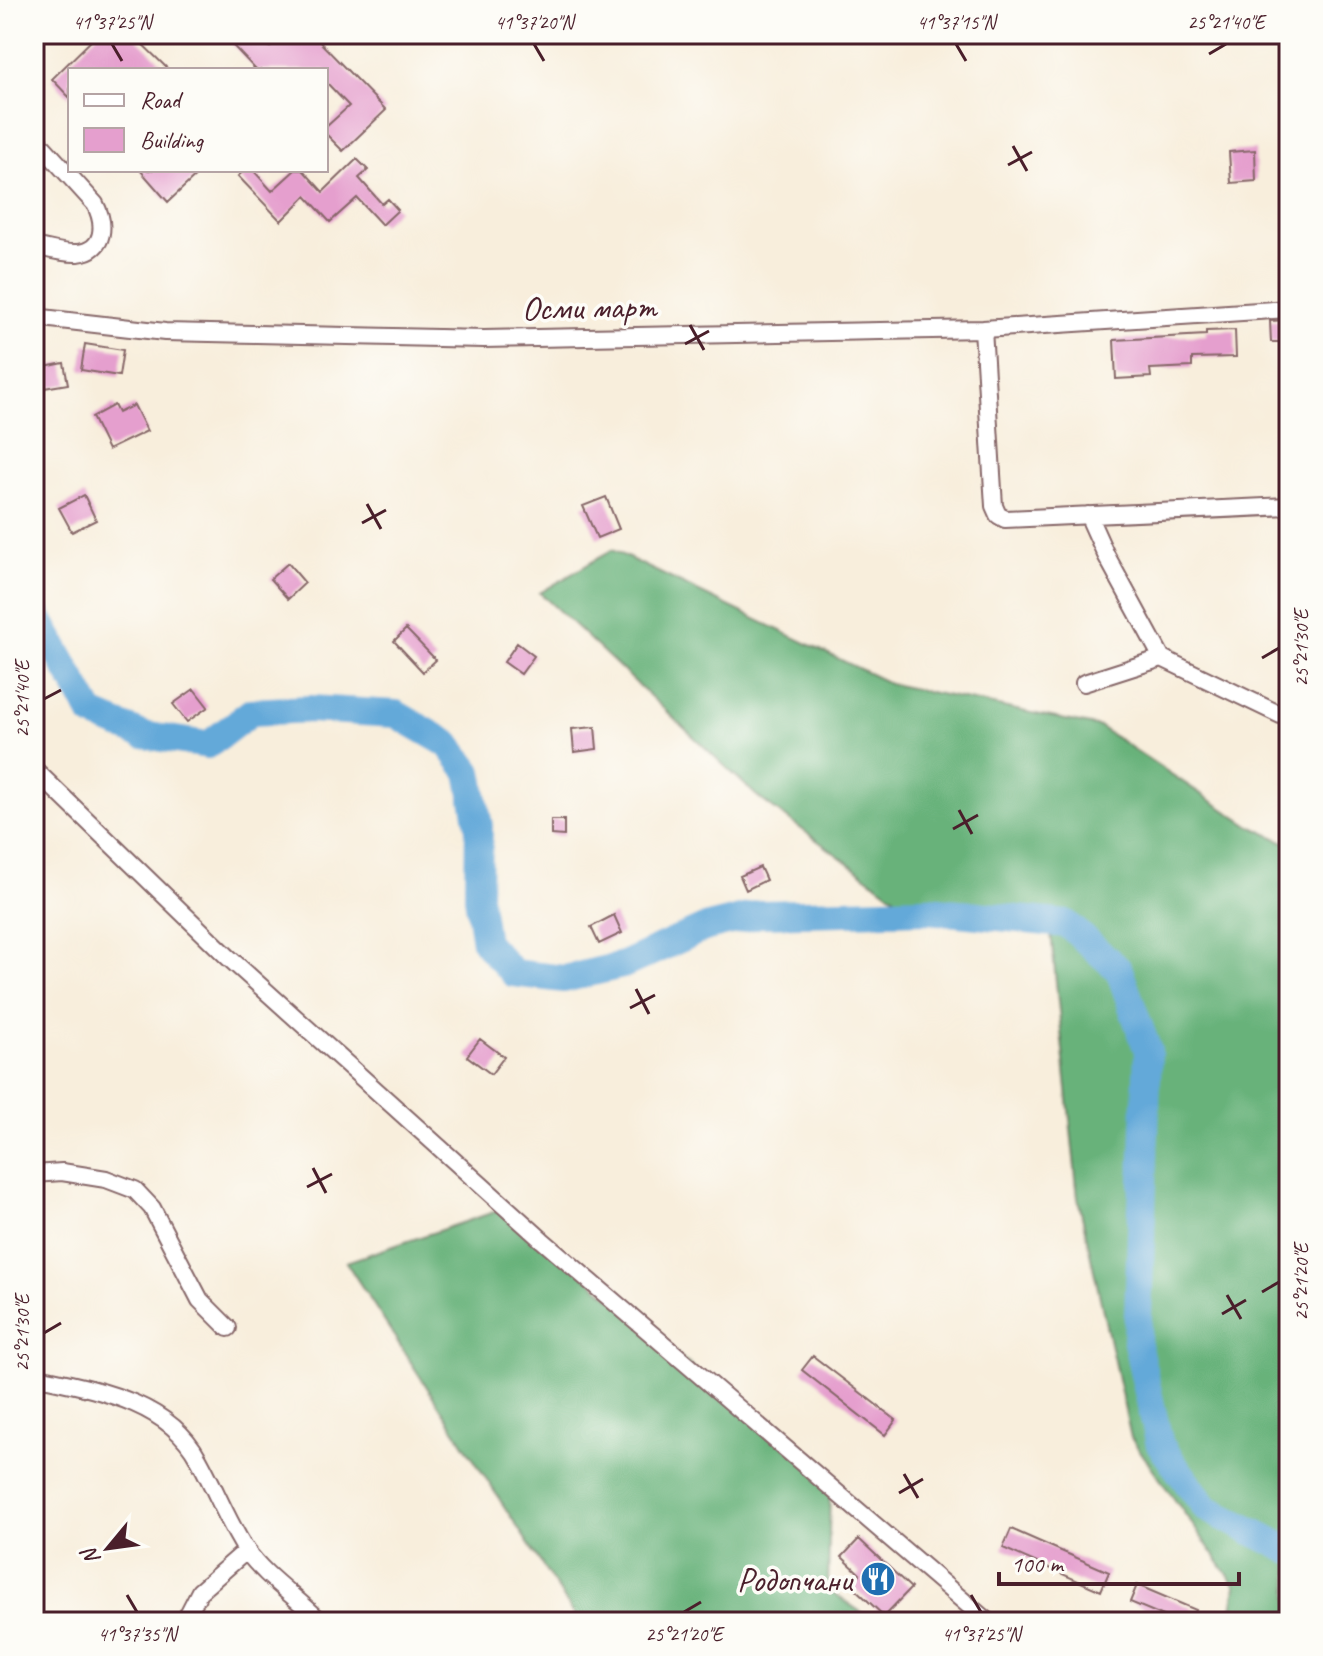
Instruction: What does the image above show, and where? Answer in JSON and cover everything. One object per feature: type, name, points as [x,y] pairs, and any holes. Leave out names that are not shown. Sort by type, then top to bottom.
[{"type":"street","points":[[34,137],[95,204],[101,215],[102,228],[94,246],[78,253],[34,246]]},
{"type":"street","name":"Осми март","points":[[34,317],[165,332],[484,339],[983,329],[1289,309]]},
{"type":"street","points":[[983,329],[994,506],[998,515],[1005,519],[1289,506]]},
{"type":"street","points":[[1088,515],[1162,658],[1289,719]]},
{"type":"street","points":[[1084,683],[1162,658]]},
{"type":"street","points":[[34,769],[228,957],[542,1240],[988,1622]]},
{"type":"street","points":[[34,1174],[62,1172],[106,1179],[135,1190],[152,1208],[200,1300],[228,1328]]},
{"type":"street","points":[[34,1376],[115,1396],[149,1411],[178,1430],[197,1455],[247,1550],[261,1567],[321,1622]]},
{"type":"street","points":[[184,1622],[200,1591],[247,1550]]},
{"type":"green space","points":[[612,550],[891,684],[1100,727],[1248,825],[1289,844],[1289,1622],[1230,1622],[1236,1586],[1131,1438],[1078,1198],[1050,923],[899,900],[759,798],[540,593]]},
{"type":"green space","points":[[506,1208],[830,1485],[828,1590],[876,1622],[579,1622],[346,1262]]},
{"type":"building","points":[[98,34],[132,34],[167,68],[68,68],[68,96],[52,79]]},
{"type":"building","points":[[222,34],[251,34],[270,47],[283,34],[312,34],[386,110],[343,151],[328,136],[328,125],[349,106],[328,84],[328,68],[254,68]]},
{"type":"building","points":[[1255,150],[1256,181],[1231,183],[1229,152]]},
{"type":"building","points":[[357,159],[368,170],[359,178],[382,204],[388,199],[398,210],[382,225],[357,198],[330,222],[306,196],[281,221],[238,176],[243,172],[255,172],[272,191],[293,172],[305,172],[323,192]]},
{"type":"building","points":[[142,172],[200,172],[168,202]]},
{"type":"building","points":[[1289,320],[1289,342],[1271,342],[1270,321]]},
{"type":"building","points":[[1235,330],[1236,357],[1192,358],[1192,367],[1150,369],[1151,377],[1116,379],[1114,340],[1206,335],[1206,331]]},
{"type":"building","points":[[85,344],[123,350],[119,376],[81,370]]},
{"type":"building","points":[[64,363],[68,384],[44,388],[40,368]]},
{"type":"building","points":[[114,405],[118,413],[134,405],[147,431],[108,450],[92,417]]},
{"type":"building","points":[[84,495],[96,520],[72,532],[59,508]]},
{"type":"building","points":[[606,497],[619,529],[597,538],[583,506]]},
{"type":"building","points":[[288,563],[305,583],[288,599],[270,579]]},
{"type":"building","points":[[406,629],[436,660],[423,672],[394,641]]},
{"type":"building","points":[[517,643],[534,656],[521,674],[504,662]]},
{"type":"building","points":[[194,689],[208,707],[187,722],[173,704]]},
{"type":"building","points":[[595,727],[597,749],[574,752],[572,729]]},
{"type":"building","points":[[551,820],[564,820],[564,836],[551,835]]},
{"type":"building","points":[[760,867],[766,880],[746,890],[740,876]]},
{"type":"building","points":[[614,915],[622,933],[599,944],[591,927]]},
{"type":"building","points":[[480,1039],[504,1057],[491,1074],[467,1056]]},
{"type":"building","points":[[813,1356],[896,1420],[885,1435],[802,1370]]},
{"type":"building","points":[[1011,1529],[1109,1572],[1101,1591],[1003,1548]]},
{"type":"building","name":"Родопчани","points":[[859,1539],[911,1588],[884,1616],[850,1584],[860,1574],[842,1557]]},
{"type":"building","points":[[1137,1585],[1196,1610],[1191,1622],[1178,1622],[1130,1602]]},
{"type":"waterway","points":[[34,610],[92,714],[143,735],[208,745],[251,712],[310,709],[396,714],[448,744],[469,772],[479,826],[478,897],[485,942],[513,973],[564,979],[623,965],[704,928],[760,914],[928,910],[1067,924],[1119,970],[1148,1051],[1137,1343],[1160,1445],[1206,1508],[1289,1550]]},
{"type":"place","name":"Родопчани","points":[[878,1579]]}]
